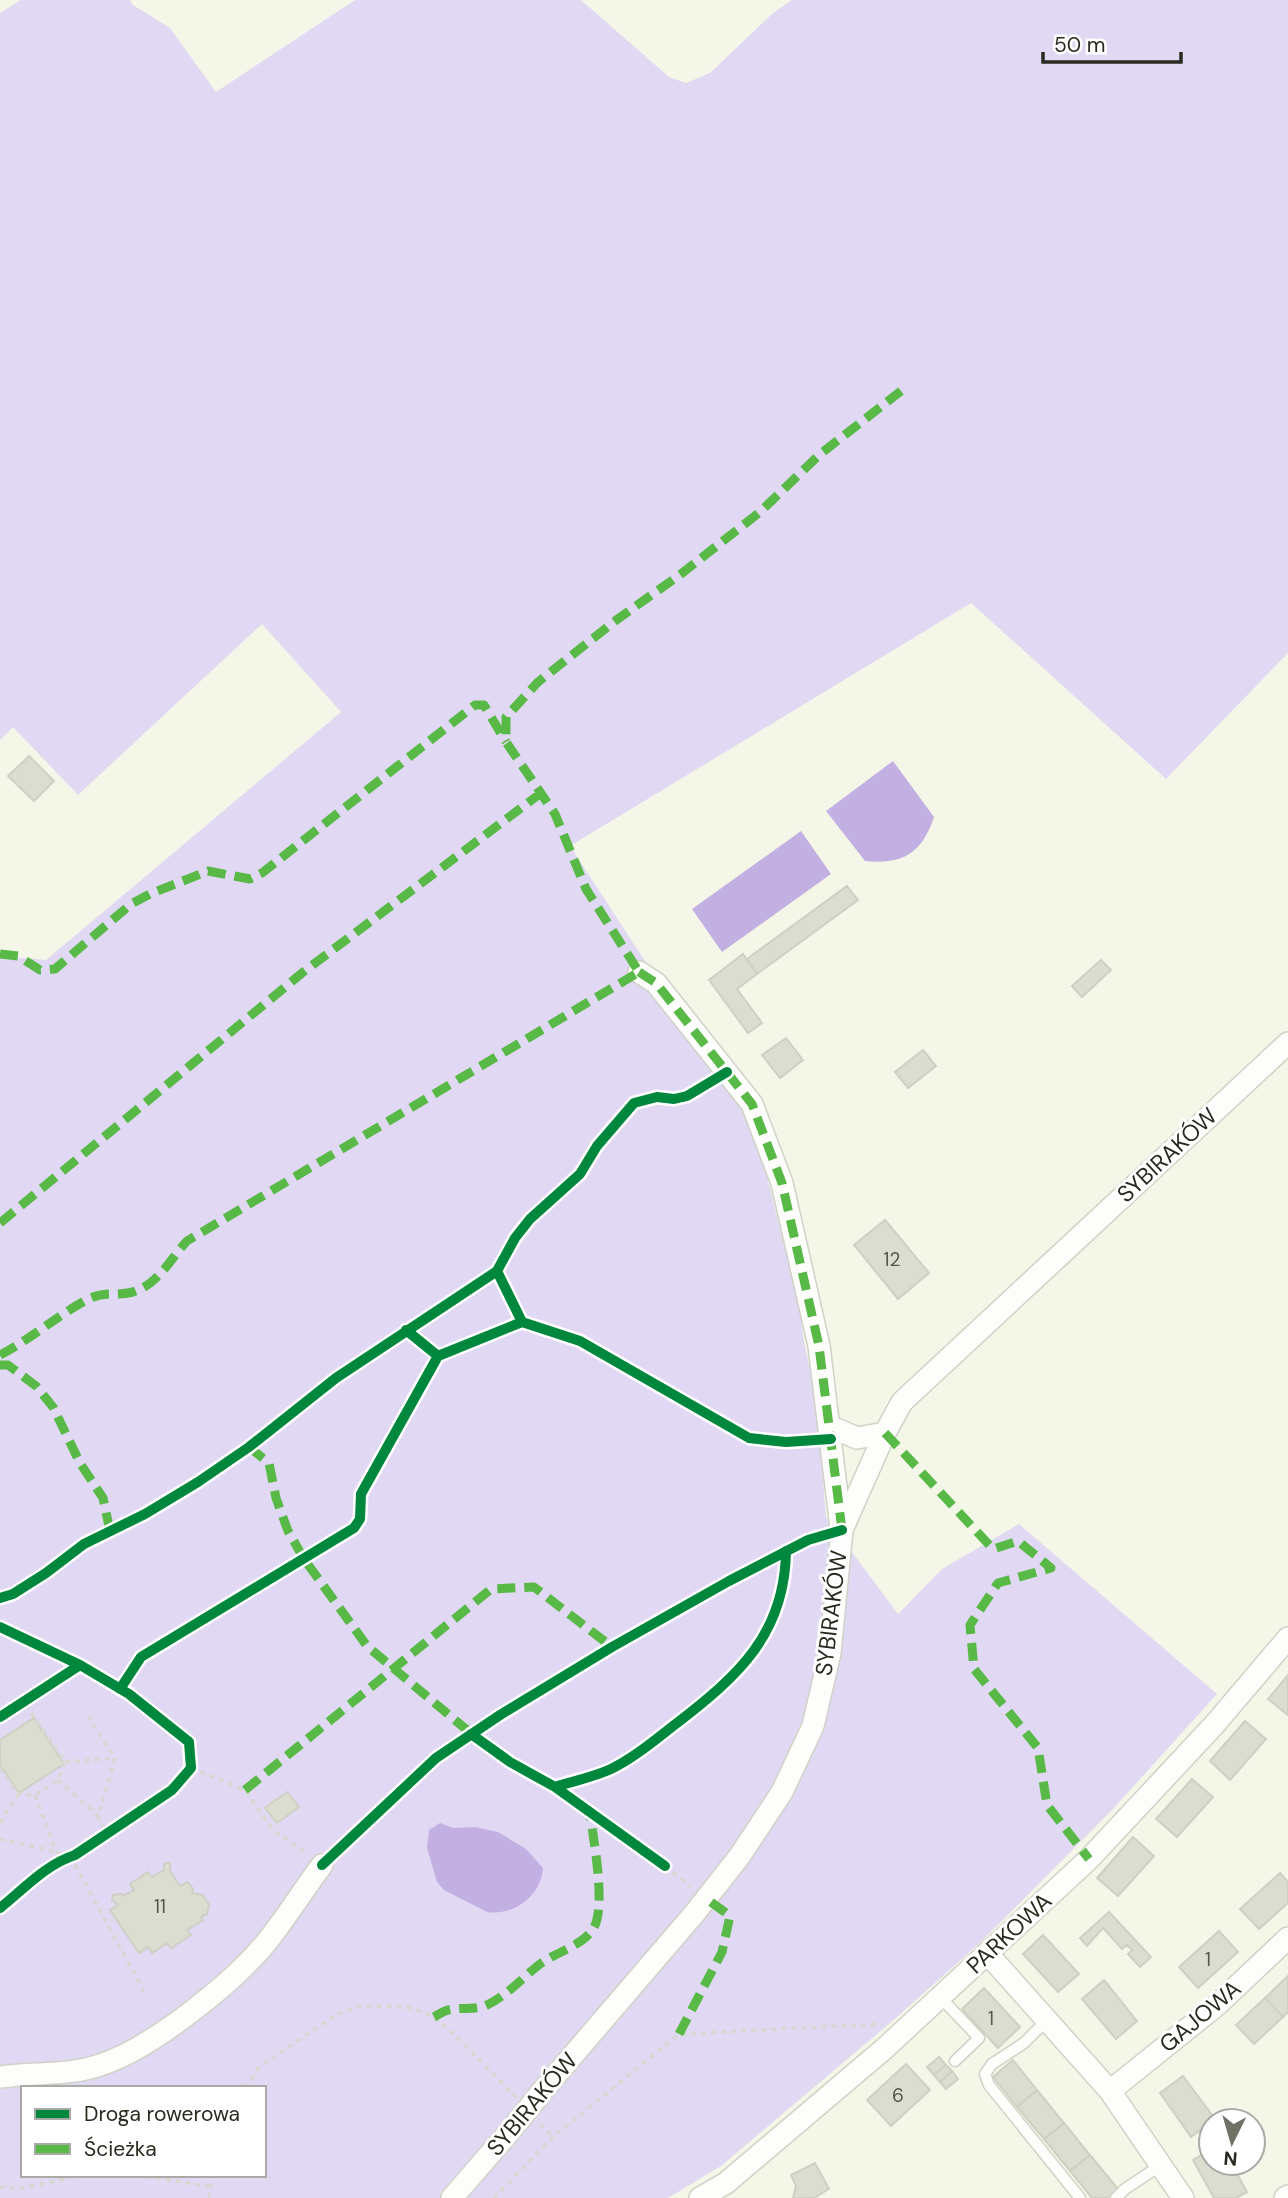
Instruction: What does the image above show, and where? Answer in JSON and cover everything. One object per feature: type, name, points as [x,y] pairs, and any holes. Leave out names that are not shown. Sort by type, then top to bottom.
[{"type":"street","points":[[639,972],[656,983],[752,1104],[782,1182],[819,1346],[842,1530]]},
{"type":"street","name":"SYBIRAKÓW","points":[[452,2198],[706,1899],[739,1857],[782,1792],[813,1726],[830,1653],[842,1530],[885,1433],[902,1402],[1288,1043]]},
{"type":"street","points":[[829,1426],[857,1438],[885,1433]]},
{"type":"street","name":"PARKOWA","points":[[701,2198],[730,2190],[1089,1859],[1215,1724],[1288,1638]]},
{"type":"street","points":[[0,2077],[98,2067],[121,2057],[168,2028],[201,2004],[245,1965],[269,1939],[322,1865]]},
{"type":"street","name":"GAJOWA","points":[[1110,2091],[1217,2005],[1288,1938]]},
{"type":"street","points":[[987,1952],[1110,2091],[1183,2198]]},
{"type":"lane","points":[[940,1997],[979,2038],[955,2061]]},
{"type":"lane","points":[[1047,2020],[1024,2043],[992,2064],[985,2074],[989,2085],[1080,2198]]},
{"type":"lane","points":[[1116,2198],[1161,2165]]},
{"type":"path","points":[[24,1702],[65,1762]]},
{"type":"path","points":[[88,1716],[115,1758],[98,1816]]},
{"type":"path","points":[[65,1762],[115,1758]]},
{"type":"path","points":[[0,1768],[18,1794],[35,1796],[58,1780],[65,1762]]},
{"type":"path","points":[[191,1768],[244,1790],[274,1832],[322,1865]]},
{"type":"path","points":[[58,1780],[98,1816],[107,1834]]},
{"type":"path","points":[[0,1823],[18,1794]]},
{"type":"path","points":[[0,1908],[29,1881],[63,1859],[55,1849],[35,1796]]},
{"type":"path","points":[[0,1839],[52,1851],[55,1849]]},
{"type":"path","points":[[70,1856],[144,1991]]},
{"type":"path","points":[[665,1866],[706,1899]]},
{"type":"path","points":[[247,2086],[259,2067],[337,2014],[360,2006],[382,2006],[411,2008],[434,2017],[522,2104]]},
{"type":"path","points":[[494,2198],[553,2137],[679,2034],[896,2024]]},
{"type":"path","points":[[538,2121],[553,2137]]},
{"type":"path","points":[[0,2187],[17,2189],[73,2177]]},
{"type":"path","points":[[146,2177],[211,2187]]},
{"type":"path","points":[[209,2198],[213,2177]]},
{"type":"shaded area","points":[[21,0],[130,0],[133,5],[170,28],[216,92],[355,0],[581,0],[669,77],[686,83],[710,73],[772,14],[792,0],[1288,0],[1288,653],[1166,779],[971,603],[570,846],[750,1117],[800,1310],[816,1398],[826,1517],[898,1614],[942,1569],[1019,1524],[1217,1694],[1113,1809],[983,1940],[896,2018],[721,2166],[668,2198],[0,2198],[0,956],[46,960],[341,712],[262,624],[78,795],[13,727],[0,740],[0,13]]},
{"type":"shaded area","points":[[893,761],[934,817],[924,840],[909,854],[890,861],[865,861],[826,811]]},
{"type":"shaded area","points":[[801,831],[831,874],[722,952],[692,909]]},
{"type":"shaded area","points":[[440,1823],[453,1828],[475,1827],[498,1832],[526,1849],[543,1868],[532,1895],[507,1911],[487,1912],[444,1890],[437,1882],[427,1848],[429,1830]]},
{"type":"building","points":[[29,756],[54,781],[34,801],[8,776]]},
{"type":"building","points":[[847,886],[858,900],[757,974],[747,959]]},
{"type":"building","points":[[743,954],[757,974],[737,989],[762,1023],[748,1033],[709,980]]},
{"type":"building","points":[[1101,960],[1111,970],[1082,997],[1072,986]]},
{"type":"building","points":[[786,1038],[803,1060],[780,1078],[762,1055]]},
{"type":"building","points":[[923,1050],[936,1066],[908,1088],[895,1072]]},
{"type":"building","points":[[885,1220],[929,1273],[898,1299],[854,1245]]},
{"type":"building","points":[[1288,1675],[1288,1715],[1268,1699]]},
{"type":"building","points":[[34,1718],[64,1764],[19,1793],[0,1765],[0,1740]]},
{"type":"building","points":[[1245,1721],[1266,1739],[1230,1780],[1210,1761]]},
{"type":"building","points":[[1192,1779],[1213,1797],[1177,1837],[1156,1819]]},
{"type":"building","points":[[287,1792],[299,1807],[277,1823],[265,1808]]},
{"type":"building","points":[[1133,1837],[1154,1856],[1118,1896],[1097,1878]]},
{"type":"building","points":[[166,1863],[170,1863],[170,1871],[180,1886],[188,1882],[193,1889],[192,1893],[202,1895],[209,1904],[207,1914],[201,1917],[203,1920],[187,1930],[191,1935],[171,1948],[167,1943],[152,1953],[148,1947],[139,1953],[110,1910],[118,1905],[112,1900],[113,1895],[123,1896],[134,1890],[130,1884],[148,1872],[152,1877],[164,1870]]},
{"type":"building","points":[[1280,1873],[1288,1882],[1288,1903],[1259,1929],[1240,1909]]},
{"type":"building","points":[[1109,1912],[1151,1957],[1140,1967],[1128,1954],[1132,1950],[1127,1945],[1122,1949],[1103,1928],[1087,1946],[1080,1938]]},
{"type":"building","points":[[1219,1931],[1238,1952],[1198,1988],[1179,1967]]},
{"type":"building","points":[[1043,1935],[1079,1974],[1058,1992],[1023,1954]]},
{"type":"building","points":[[1288,1976],[1288,2012],[1283,2017],[1265,1998]]},
{"type":"building","points":[[1104,1980],[1137,2021],[1116,2039],[1082,1999]]},
{"type":"building","points":[[984,1988],[1020,2027],[998,2048],[962,2009]]},
{"type":"building","points":[[1265,1998],[1283,2017],[1254,2044],[1236,2025]]},
{"type":"building","points":[[939,2057],[946,2065],[934,2075],[927,2067]]},
{"type":"building","points":[[1013,2060],[1037,2090],[1017,2107],[993,2077]]},
{"type":"building","points":[[906,2064],[930,2090],[891,2126],[867,2100]]},
{"type":"building","points":[[946,2065],[952,2071],[940,2082],[934,2075]]},
{"type":"building","points":[[952,2071],[958,2079],[946,2089],[940,2082]]},
{"type":"building","points":[[1183,2076],[1206,2107],[1197,2107],[1197,2132],[1191,2137],[1160,2093]]},
{"type":"building","points":[[1037,2090],[1064,2123],[1044,2139],[1017,2107]]},
{"type":"building","points":[[1064,2123],[1090,2155],[1070,2171],[1044,2139]]},
{"type":"building","points":[[1090,2155],[1119,2190],[1109,2198],[1092,2198],[1070,2171]]},
{"type":"building","points":[[815,2163],[829,2189],[814,2198],[793,2198],[796,2186],[791,2175]]},
{"type":"building","points":[[1202,2177],[1239,2177],[1247,2192],[1236,2198],[1214,2198]]},
{"type":"marked path","points":[[0,1355],[89,1299],[142,1288],[157,1277],[187,1241],[639,972],[586,889],[555,814],[506,742],[506,717],[538,682],[760,512],[819,455],[901,391]]},
{"type":"marked path","points":[[0,954],[18,956],[40,970],[55,969],[131,904],[150,894],[208,871],[250,879],[262,873],[475,705],[484,705],[506,742]]},
{"type":"marked path","points":[[0,1223],[302,973],[541,793]]},
{"type":"marked path","points":[[639,972],[656,983],[752,1104],[782,1183],[819,1346],[842,1530],[837,1531]]},
{"type":"marked path","points":[[0,1365],[8,1365],[36,1386],[53,1407],[80,1463],[103,1498],[110,1531]]},
{"type":"marked path","points":[[885,1433],[993,1549],[1018,1541],[1051,1568],[998,1583],[970,1625],[974,1669],[1038,1748],[1047,1805],[1089,1859]]},
{"type":"marked path","points":[[249,1447],[269,1463],[276,1498],[288,1531],[304,1559],[367,1646],[474,1736]]},
{"type":"marked path","points":[[245,1790],[491,1589],[534,1587],[612,1647]]},
{"type":"marked path","points":[[434,2017],[448,2010],[481,2007],[493,2002],[540,1964],[576,1944],[593,1929],[597,1919],[599,1890],[590,1813]]},
{"type":"marked path","points":[[679,2034],[722,1952],[730,1916],[707,1899]]},
{"type":"cycle path","points":[[0,1598],[13,1594],[46,1573],[84,1544],[145,1514],[198,1482],[249,1447],[336,1378],[497,1271],[515,1238],[530,1219],[580,1174],[597,1146],[634,1103],[657,1097],[674,1099],[687,1096],[727,1072]]},
{"type":"cycle path","points":[[497,1271],[522,1322],[580,1341],[749,1438],[786,1442],[831,1439]]},
{"type":"cycle path","points":[[438,1356],[522,1322]]},
{"type":"cycle path","points":[[120,1689],[141,1657],[354,1528],[360,1519],[361,1494],[438,1356],[406,1330]]},
{"type":"cycle path","points":[[322,1865],[436,1758],[500,1715],[612,1647],[729,1581],[808,1540],[842,1530]]},
{"type":"cycle path","points":[[555,1787],[620,1765],[699,1706],[738,1670],[767,1630],[777,1606],[784,1580],[786,1551]]},
{"type":"cycle path","points":[[0,1627],[80,1665],[0,1717]]},
{"type":"cycle path","points":[[0,1908],[45,1871],[75,1855],[172,1790],[191,1768],[189,1742],[129,1694],[80,1665]]},
{"type":"cycle path","points":[[471,1734],[510,1762],[555,1787],[665,1866]]}]
